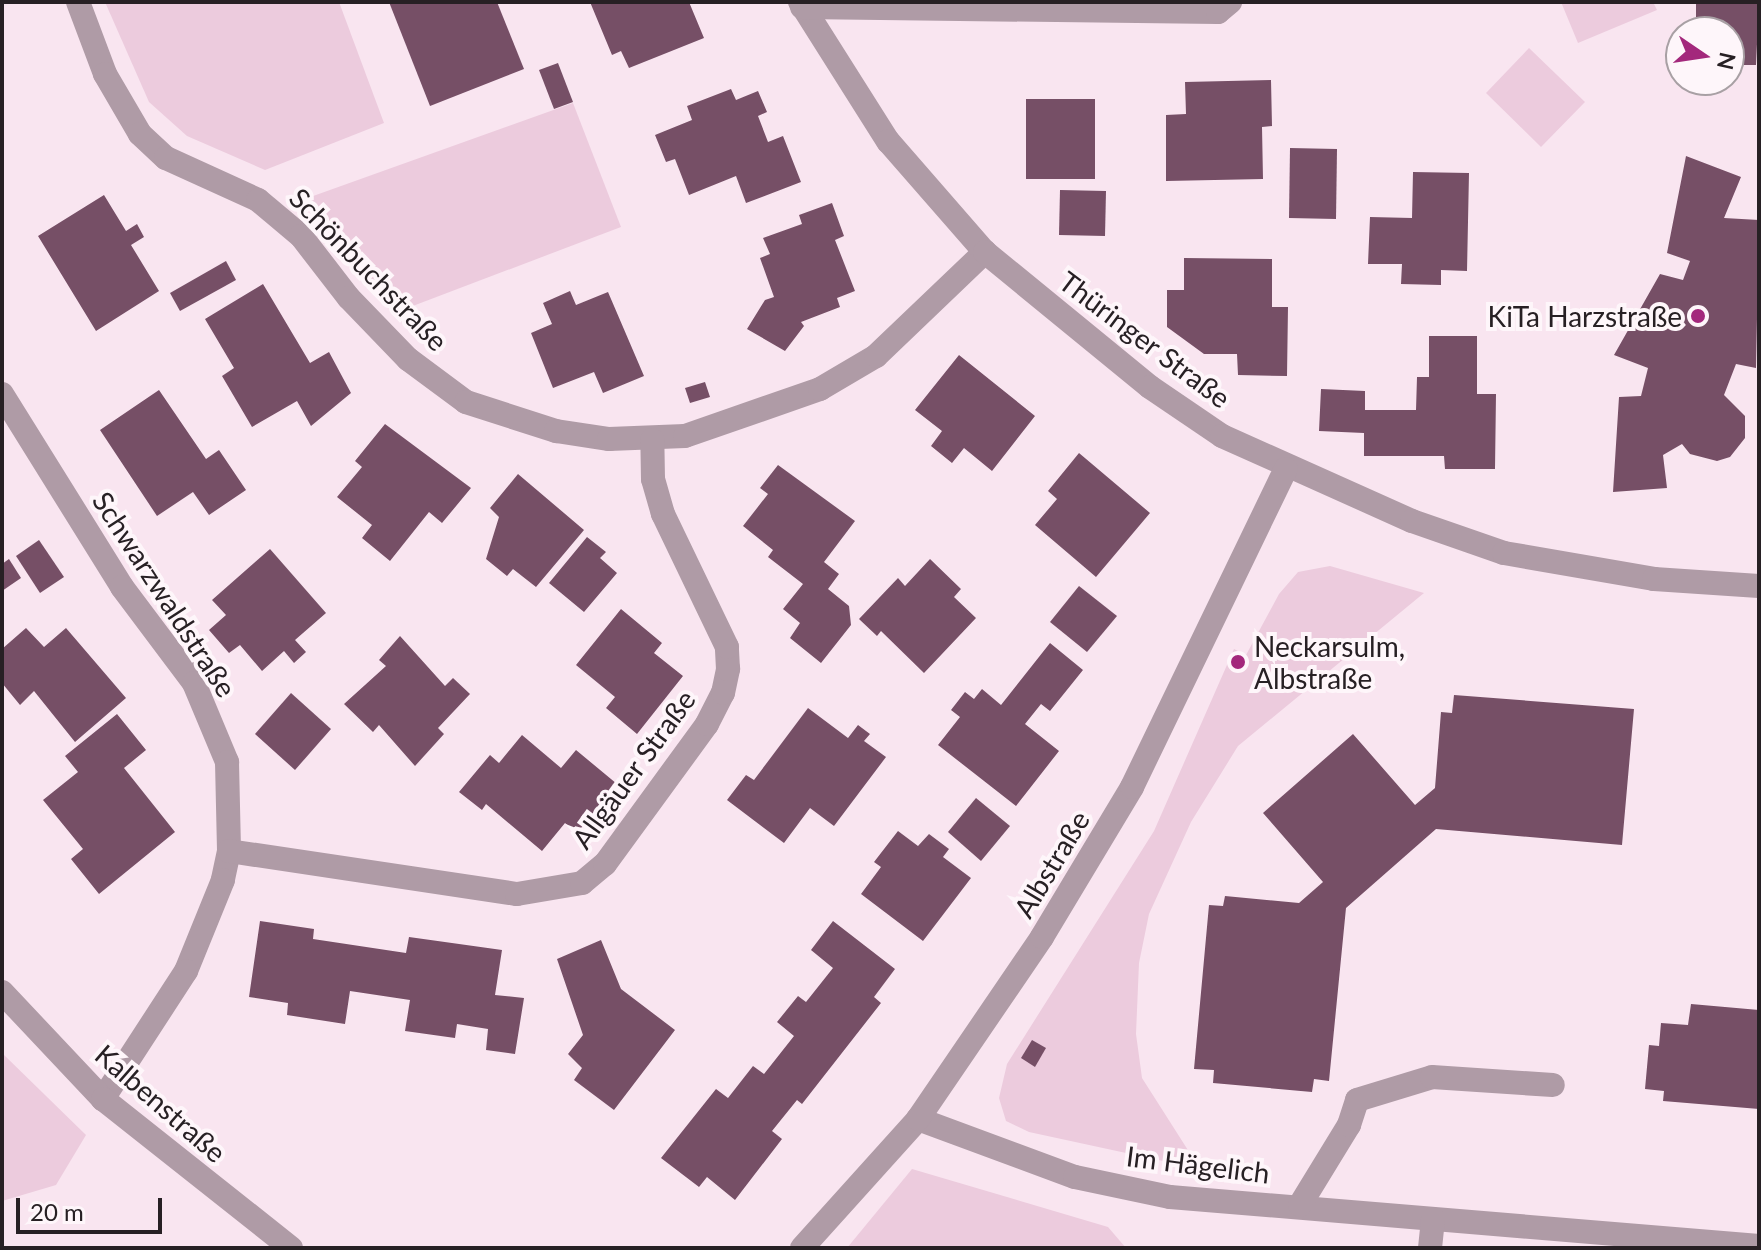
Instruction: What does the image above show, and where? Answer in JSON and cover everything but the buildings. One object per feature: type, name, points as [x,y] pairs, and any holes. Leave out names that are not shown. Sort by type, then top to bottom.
[{"type":"street","name":"Schönbuchstraße","points":[[78,2],[105,74],[140,134],[166,158],[258,200],[301,236],[349,298],[408,359],[466,402],[556,431],[652,440],[685,436],[755,415],[820,389],[876,356],[985,252]]},
{"type":"street","points":[[801,4],[1218,12],[1230,2]]},
{"type":"street","name":"Thüringer Straße","points":[[801,4],[888,141],[985,252],[1150,387],[1222,436],[1286,469],[1504,553],[1654,579],[1759,586]]},
{"type":"street","name":"Schwarzwaldstraße","points":[[2,394],[122,587],[194,683],[215,724],[227,762],[229,851],[223,880],[186,971],[103,1099]]},
{"type":"street","name":"Allgäuer Straße","points":[[229,851],[517,894],[582,883],[605,864],[707,724],[723,693],[728,669],[727,647],[663,514],[653,479],[652,440]]},
{"type":"street","name":"Albstraße","points":[[802,1248],[918,1119],[1042,937],[1132,787],[1286,469]]},
{"type":"street","name":"Kalbenstraße","points":[[2,992],[103,1099],[291,1248]]},
{"type":"street","points":[[1300,1205],[1349,1125],[1357,1100],[1432,1077],[1553,1085]]},
{"type":"street","name":"Im Hägelich","points":[[918,1119],[1075,1177],[1170,1197],[1300,1205],[1708,1245],[1759,1246]]},
{"type":"street","points":[[1430,1248],[1433,1219]]},
{"type":"shaded area","points":[[105,2],[339,2],[384,123],[265,170],[187,136],[149,102]]},
{"type":"shaded area","points":[[1561,2],[1653,2],[1657,10],[1578,43]]},
{"type":"shaded area","points":[[1529,48],[1585,102],[1541,147],[1486,93]]},
{"type":"shaded area","points":[[573,103],[621,227],[397,312],[302,200]]},
{"type":"shaded area","points":[[1330,566],[1424,593],[1238,746],[1191,822],[1149,914],[1139,963],[1136,1034],[1142,1078],[1200,1169],[1029,1132],[1006,1121],[999,1098],[1007,1064],[1154,831],[1234,649],[1246,655],[1279,594],[1298,572]]},
{"type":"shaded area","points":[[2,1053],[86,1135],[56,1185],[2,1201]]},
{"type":"shaded area","points":[[912,1169],[1108,1227],[1126,1248],[847,1248]]},
{"type":"place","name":"KiTa Harzstraße","points":[[1698,316]]},
{"type":"place","name":"Neckarsulm, Albstraße","points":[[1238,662]]}]
